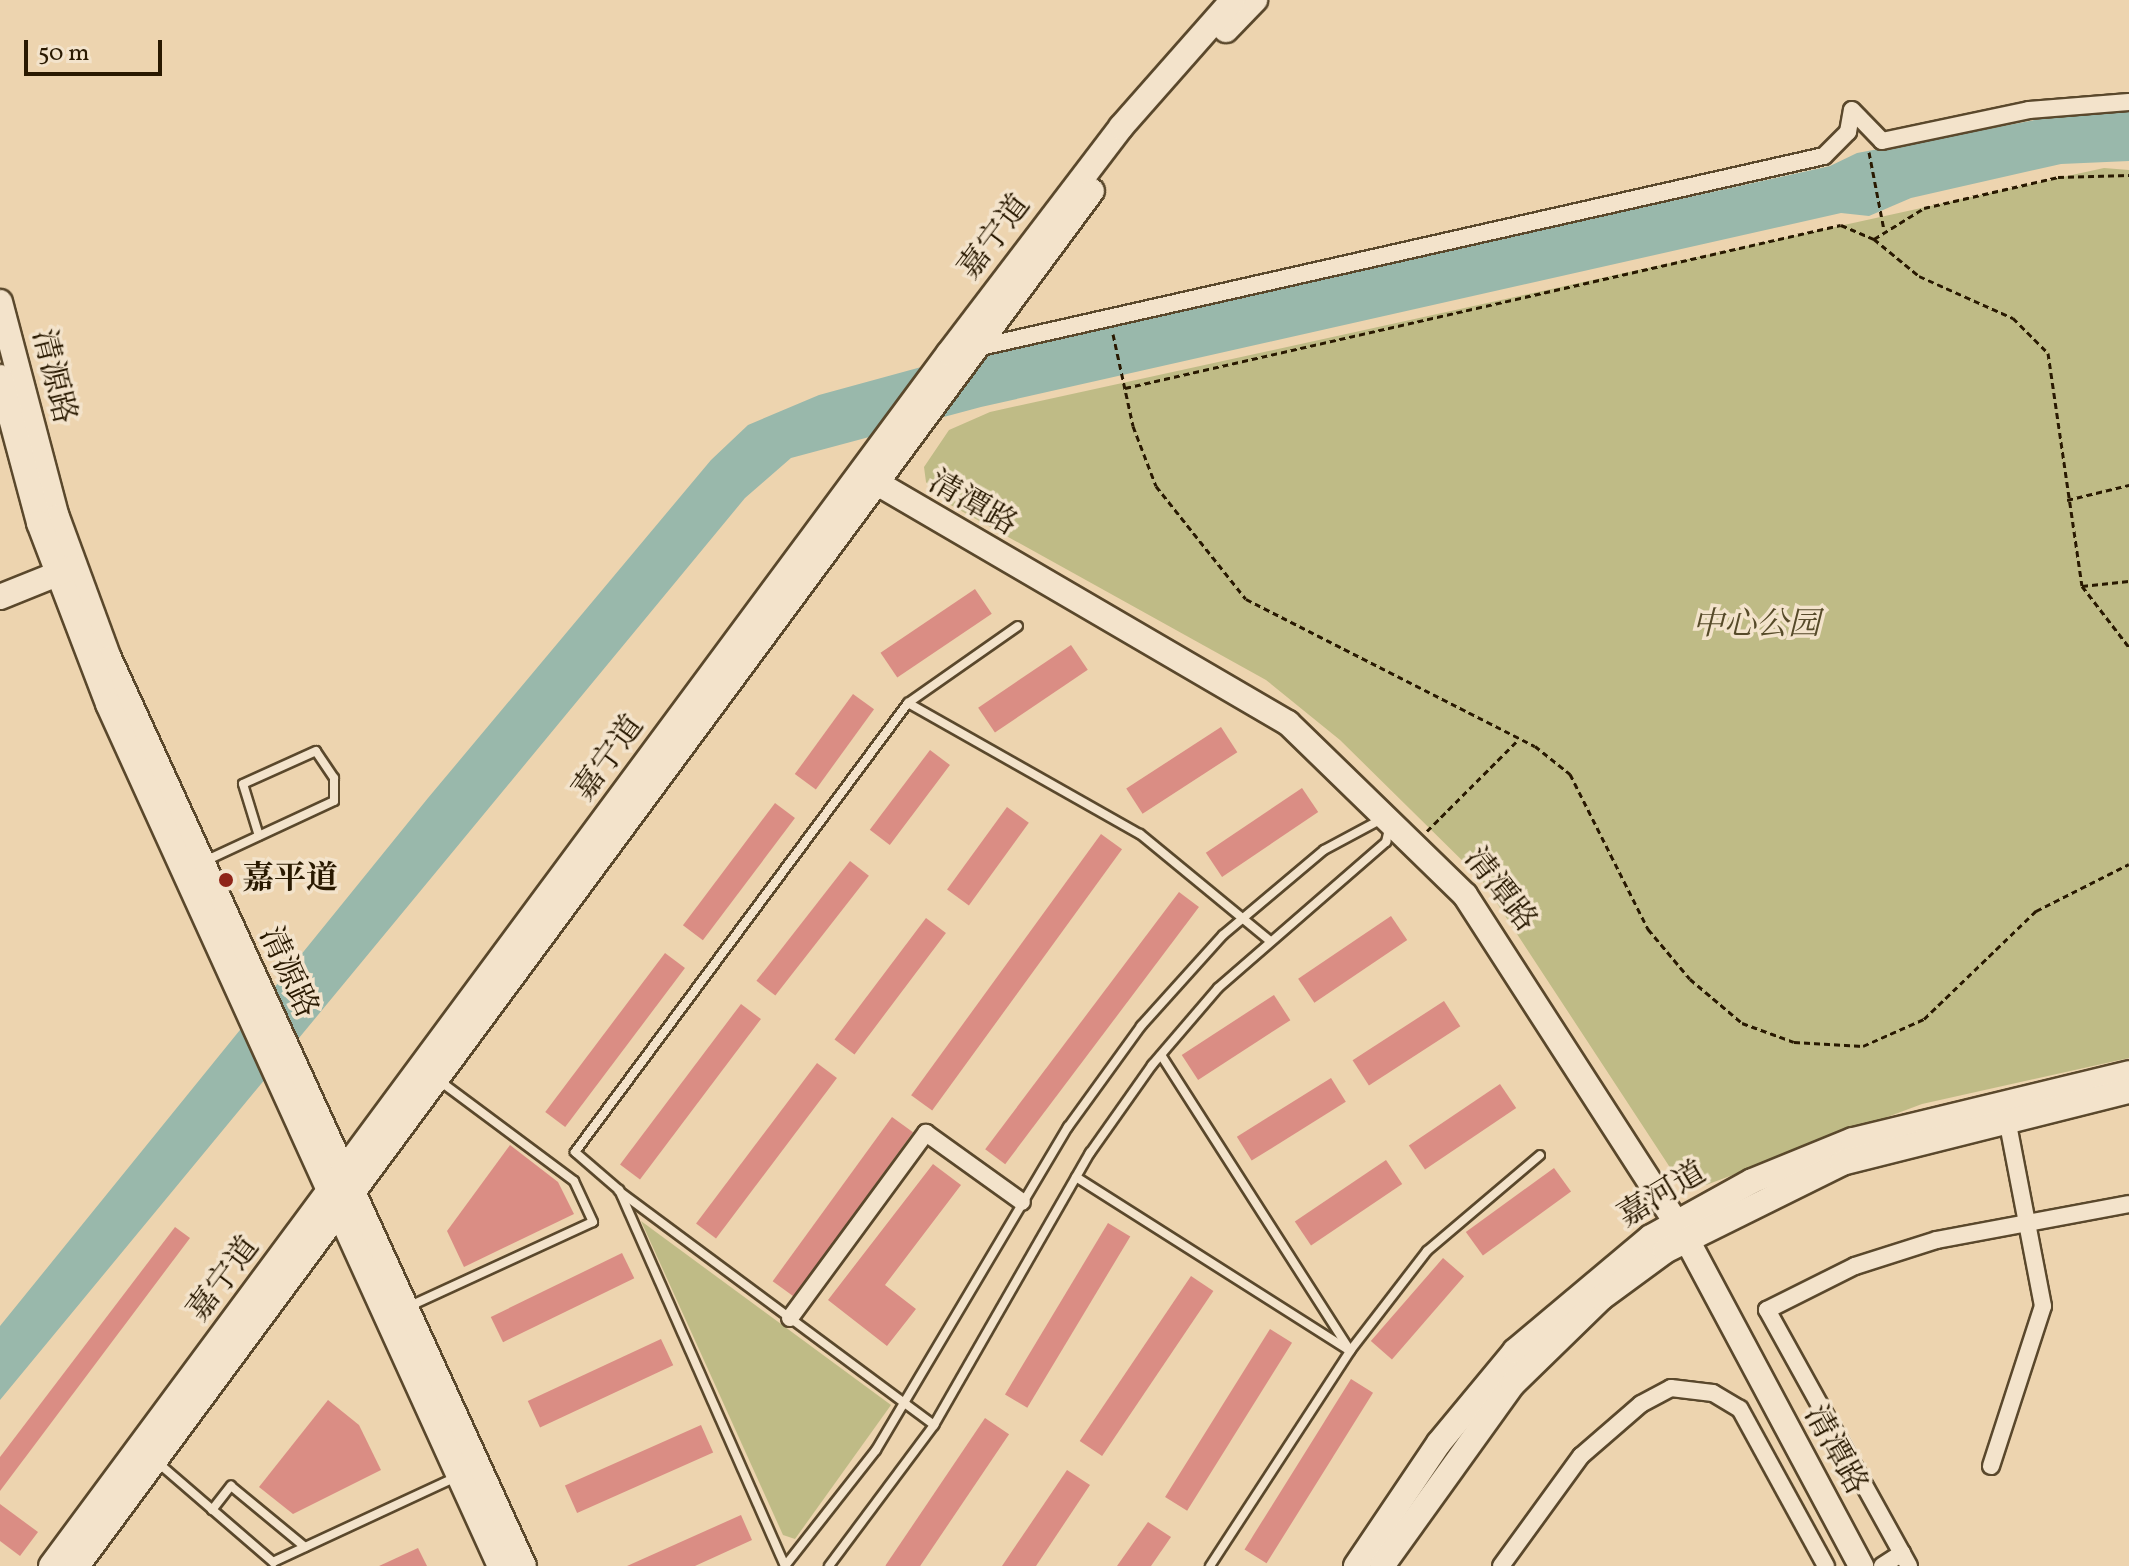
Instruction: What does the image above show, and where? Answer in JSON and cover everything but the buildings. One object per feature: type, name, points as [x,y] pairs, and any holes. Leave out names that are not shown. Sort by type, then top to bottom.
[{"type":"street","name":"嘉宁道","points":[[77,1566],[155,1461],[341,1192],[436,1078],[868,479],[885,440],[949,353],[1121,127],[1233,0]]},
{"type":"street","name":"嘉宁道","points":[[51,1566],[341,1192],[868,479],[912,438],[1135,135],[1255,0]]},
{"type":"street","points":[[976,348],[1824,156],[1848,132],[1852,110],[1865,130],[1882,141],[2029,110],[2129,102]]},
{"type":"street","name":"清源路","points":[[0,306],[62,562],[200,863],[249,992]]},
{"type":"street","name":"清源路","points":[[0,377],[62,562],[249,992],[341,1192],[458,1476],[500,1566]]},
{"type":"street","name":"清潭路","points":[[868,479],[1248,696],[1288,723],[1416,842],[1504,944],[1681,1230],[1861,1566]]},
{"type":"street","points":[[0,580],[62,562]]},
{"type":"street","points":[[0,597],[62,562]]},
{"type":"street","name":"嘉河道","points":[[1356,1566],[1439,1443],[1515,1351],[1584,1286],[1681,1230],[1853,1140],[2129,1073]]},
{"type":"street","name":"嘉河道","points":[[1382,1566],[1513,1384],[1601,1298],[1681,1230],[1842,1163],[2007,1119],[2129,1091]]},
{"type":"street","points":[[1991,1466],[2043,1306],[2007,1119]]},
{"type":"street","points":[[790,1318],[926,1133],[1022,1202]]},
{"type":"street","name":"清源路","points":[[341,1192],[405,1308],[524,1566]]},
{"type":"street","points":[[1882,1566],[1906,1560],[1767,1310],[1855,1266],[2028,1222],[2129,1204]]},
{"type":"street","points":[[1501,1566],[1581,1456],[1641,1404],[1671,1388],[1713,1393],[1740,1409],[1826,1566]]},
{"type":"lane","points":[[934,1425],[619,1190],[575,1152],[908,703],[1018,626]]},
{"type":"lane","points":[[908,703],[1140,834],[1269,940]]},
{"type":"lane","points":[[200,863],[259,836],[334,801],[334,778],[316,751],[243,784],[259,836]]},
{"type":"lane","points":[[619,1190],[785,1566],[906,1404],[1022,1202],[1141,1026],[1243,918],[1324,850],[1371,820],[1392,819],[1386,842],[1269,940],[1161,1055],[1076,1177],[934,1425],[829,1566]]},
{"type":"lane","points":[[1161,1055],[1350,1351]]},
{"type":"lane","points":[[405,1308],[593,1222],[574,1181],[436,1078]]},
{"type":"lane","points":[[1210,1566],[1350,1351],[1427,1251],[1540,1155]]},
{"type":"lane","points":[[1076,1177],[1350,1351]]},
{"type":"lane","points":[[155,1461],[273,1562],[458,1476]]},
{"type":"lane","points":[[212,1510],[231,1486],[305,1547]]},
{"type":"path","points":[[1865,130],[1884,230]]},
{"type":"path","points":[[1874,239],[1924,208],[2058,177],[2129,175]]},
{"type":"path","points":[[1125,388],[1829,227],[1874,239],[1919,276],[2013,318],[2048,353],[2067,500],[2082,586],[2129,647]]},
{"type":"path","points":[[1110,318],[1125,388],[1156,486],[1246,599],[1519,739],[1570,774],[1648,929],[1690,979],[1742,1023],[1794,1042],[1863,1046],[1924,1019],[2036,911],[2129,864]]},
{"type":"path","points":[[2067,500],[2129,485]]},
{"type":"path","points":[[2082,586],[2129,581]]},
{"type":"path","points":[[1416,842],[1519,739]]},
{"type":"green space","name":"中心公园","points":[[2104,168],[2129,170],[2129,1058],[1922,1104],[1706,1185],[1671,1169],[1481,879],[1340,740],[1266,680],[938,498],[926,482],[924,467],[949,430],[990,412]]},
{"type":"green space","points":[[641,1221],[891,1405],[795,1539],[783,1535]]},
{"type":"shaded area","points":[[2129,111],[2129,161],[2061,164],[1911,198],[1869,216],[1841,213],[981,407],[791,458],[745,498],[0,1400],[0,1326],[428,798],[711,460],[748,425],[819,395],[925,366],[1830,166],[1857,153],[2067,114]]},
{"type":"place","name":"嘉平道","points":[[226,880]]}]
